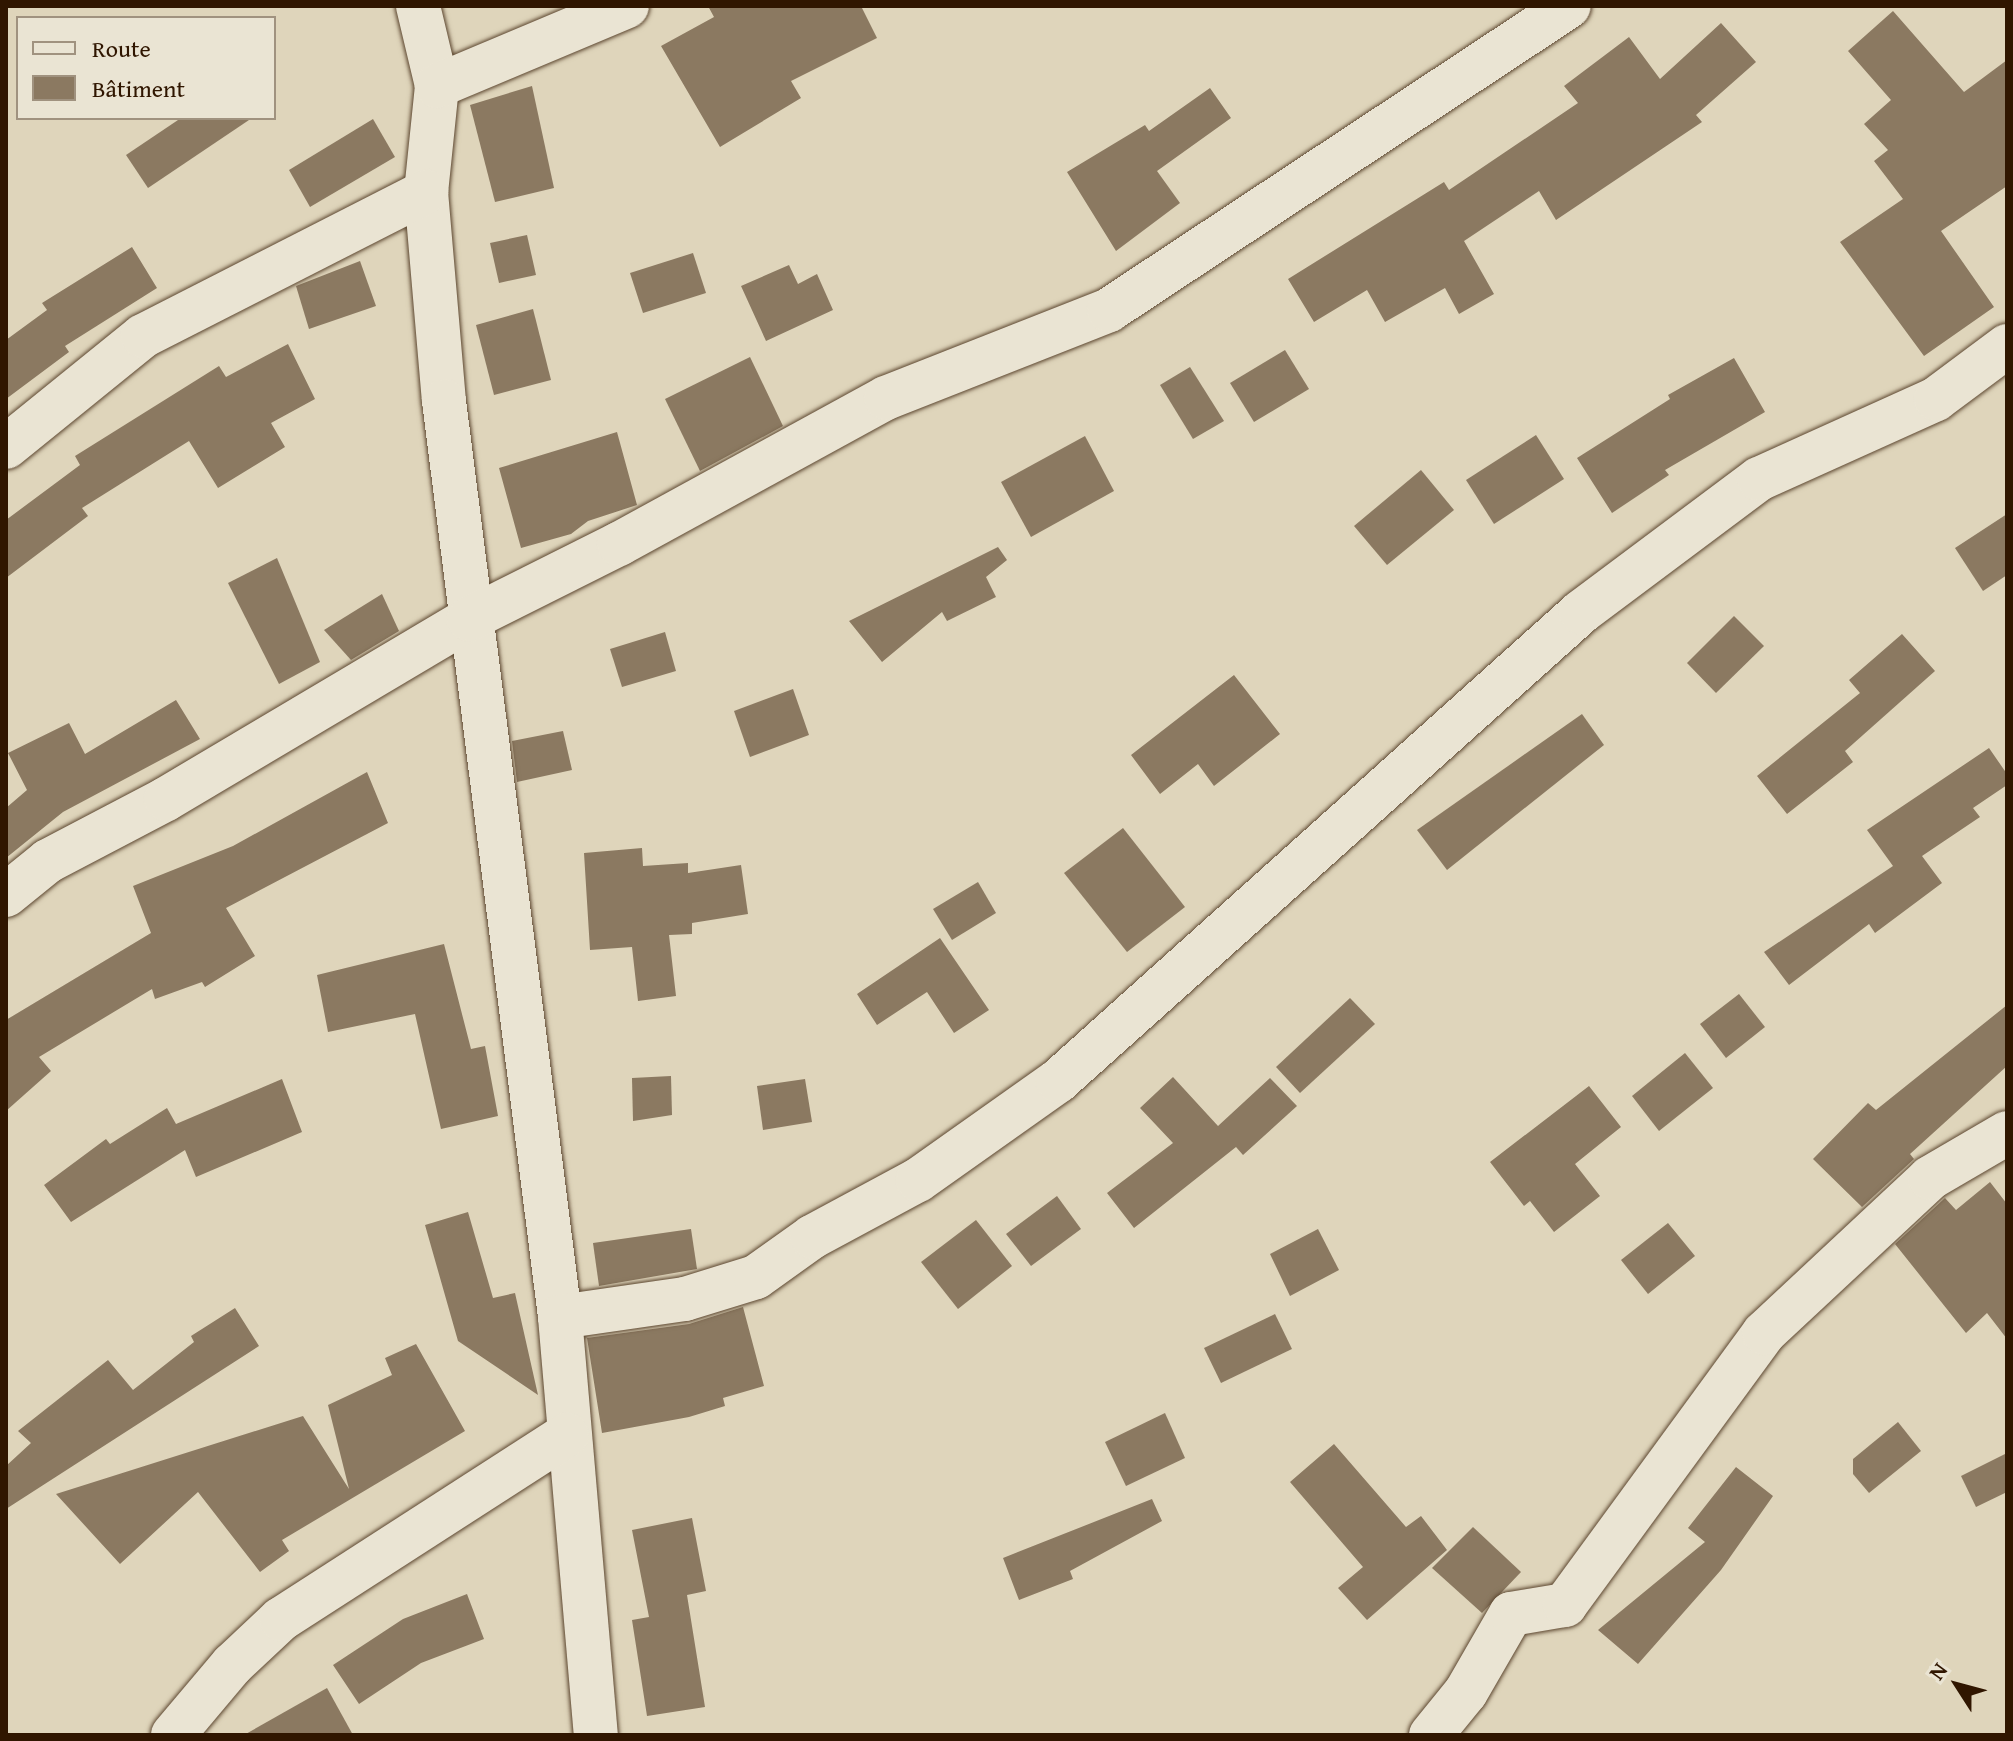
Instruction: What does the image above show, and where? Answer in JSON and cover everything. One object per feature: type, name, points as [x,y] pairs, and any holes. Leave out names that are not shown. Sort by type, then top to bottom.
[{"type":"street","points":[[418,6],[437,86],[426,192],[469,619],[560,1317],[567,1435],[596,1735]]},
{"type":"street","points":[[437,86],[627,6]]},
{"type":"street","points":[[6,895],[48,861],[166,799],[469,619],[619,544],[886,398],[1109,310],[1569,6]]},
{"type":"street","points":[[6,447],[143,336],[426,192]]},
{"type":"street","points":[[560,1317],[685,1299],[756,1277],[812,1237],[918,1180],[1058,1081],[1581,612],[1759,479],[1936,399],[2007,346]]},
{"type":"street","points":[[1431,1735],[1466,1692],[1511,1614],[1565,1605],[1764,1333],[1930,1178],[2007,1133]]},
{"type":"street","points":[[173,1735],[232,1665],[281,1619],[567,1435]]},
{"type":"building","points":[[708,6],[861,6],[877,38],[791,81],[801,98],[720,147],[661,46],[714,17]]},
{"type":"building","points":[[1893,11],[1964,92],[2007,60],[2007,186],[1941,231],[1994,307],[1924,356],[1840,242],[1903,199],[1874,161],[1888,150],[1864,124],[1891,100],[1848,51]]},
{"type":"building","points":[[1721,23],[1756,62],[1696,115],[1702,122],[1556,220],[1539,191],[1464,241],[1494,294],[1459,314],[1445,288],[1385,322],[1367,290],[1314,322],[1288,279],[1444,182],[1449,190],[1578,103],[1564,86],[1629,37],[1660,79]]},
{"type":"building","points":[[532,86],[554,188],[495,202],[470,105]]},
{"type":"building","points":[[1210,88],[1231,118],[1157,171],[1180,203],[1116,251],[1067,172],[1145,125],[1149,131]]},
{"type":"building","points":[[373,119],[395,157],[310,207],[289,170]]},
{"type":"building","points":[[178,120],[249,120],[148,188],[126,155]]},
{"type":"building","points":[[527,235],[536,275],[499,283],[490,243]]},
{"type":"building","points":[[132,247],[157,288],[65,346],[69,352],[6,399],[6,340],[47,310],[42,303]]},
{"type":"building","points":[[693,253],[706,293],[643,313],[630,273]]},
{"type":"building","points":[[360,261],[376,306],[309,329],[296,286]]},
{"type":"building","points":[[789,265],[798,284],[817,274],[833,310],[766,341],[741,286]]},
{"type":"building","points":[[533,309],[551,380],[494,395],[476,325]]},
{"type":"building","points":[[288,344],[315,399],[271,423],[285,447],[218,488],[189,441],[82,508],[88,516],[6,578],[6,520],[80,465],[75,456],[219,366],[226,377]]},
{"type":"building","points":[[1285,350],[1309,389],[1254,422],[1230,383]]},
{"type":"building","points":[[750,357],[783,426],[700,471],[665,399]]},
{"type":"building","points":[[1734,358],[1765,412],[1665,470],[1669,475],[1612,513],[1577,458],[1670,399],[1668,395]]},
{"type":"building","points":[[1190,367],[1224,421],[1193,439],[1160,385]]},
{"type":"building","points":[[617,432],[637,505],[588,521],[571,534],[521,548],[499,468]]},
{"type":"building","points":[[1536,435],[1564,479],[1494,524],[1466,480]]},
{"type":"building","points":[[1085,436],[1114,491],[1031,537],[1001,482]]},
{"type":"building","points":[[1421,470],[1454,510],[1387,565],[1354,526]]},
{"type":"building","points":[[2007,514],[2007,575],[1983,591],[1955,548]]},
{"type":"building","points":[[998,547],[1007,560],[986,577],[996,597],[947,621],[942,612],[882,662],[849,621]]},
{"type":"building","points":[[277,558],[320,662],[279,684],[228,583]]},
{"type":"building","points":[[382,594],[399,631],[351,660],[324,630]]},
{"type":"building","points":[[1734,616],[1764,646],[1716,693],[1687,663]]},
{"type":"building","points":[[665,632],[676,671],[622,687],[610,649]]},
{"type":"building","points":[[1902,634],[1935,671],[1845,751],[1853,762],[1787,814],[1757,776],[1860,693],[1849,680]]},
{"type":"building","points":[[1234,675],[1280,734],[1214,786],[1198,764],[1160,794],[1131,755]]},
{"type":"building","points":[[793,689],[809,735],[750,757],[734,711]]},
{"type":"building","points":[[176,700],[200,739],[63,812],[6,858],[6,808],[27,790],[8,753],[69,723],[85,754]]},
{"type":"building","points":[[1582,714],[1604,745],[1447,870],[1417,830]]},
{"type":"building","points":[[563,731],[572,770],[517,782],[512,741]]},
{"type":"building","points":[[1989,748],[2007,774],[2007,785],[1973,808],[1980,817],[1922,856],[1942,883],[1875,933],[1869,924],[1789,985],[1764,952],[1893,866],[1867,830]]},
{"type":"building","points":[[367,772],[388,823],[226,908],[255,956],[205,987],[202,982],[155,999],[152,989],[39,1057],[51,1071],[6,1111],[6,1020],[151,933],[133,886],[233,846]]},
{"type":"building","points":[[1123,828],[1185,907],[1127,952],[1064,873]]},
{"type":"building","points":[[642,848],[643,866],[688,863],[688,873],[741,865],[748,914],[692,923],[692,934],[669,935],[676,996],[638,1001],[632,947],[590,950],[584,853]]},
{"type":"building","points":[[978,882],[996,913],[952,940],[933,909]]},
{"type":"building","points":[[940,938],[989,1010],[954,1033],[927,992],[877,1025],[857,994]]},
{"type":"building","points":[[444,944],[471,1049],[485,1046],[498,1116],[441,1129],[415,1014],[328,1032],[317,975]]},
{"type":"building","points":[[1739,994],[1765,1027],[1726,1058],[1700,1024]]},
{"type":"building","points":[[1350,998],[1375,1024],[1300,1093],[1276,1067]]},
{"type":"building","points":[[2007,1005],[2007,1066],[1910,1154],[1914,1159],[1862,1207],[1813,1159],[1868,1103],[1876,1110]]},
{"type":"building","points":[[1685,1053],[1713,1088],[1659,1131],[1632,1096]]},
{"type":"building","points":[[671,1076],[672,1115],[633,1121],[632,1078]]},
{"type":"building","points":[[1173,1077],[1218,1126],[1270,1078],[1297,1106],[1243,1155],[1236,1147],[1134,1228],[1107,1193],[1173,1143],[1140,1108]]},
{"type":"building","points":[[282,1079],[302,1132],[196,1177],[185,1150],[71,1222],[44,1185],[106,1139],[110,1144],[167,1108],[176,1124]]},
{"type":"building","points":[[805,1079],[812,1122],[763,1130],[757,1086]]},
{"type":"building","points":[[1589,1086],[1621,1127],[1575,1164],[1600,1196],[1554,1232],[1530,1201],[1524,1206],[1490,1162]]},
{"type":"building","points":[[1990,1182],[2007,1204],[2007,1339],[1987,1313],[1966,1333],[1895,1244],[1945,1198],[1956,1210]]},
{"type":"building","points":[[1057,1196],[1081,1229],[1031,1266],[1006,1234]]},
{"type":"building","points":[[468,1212],[493,1298],[515,1293],[538,1395],[458,1341],[425,1225]]},
{"type":"building","points":[[976,1220],[1012,1266],[958,1309],[921,1262]]},
{"type":"building","points":[[1668,1223],[1695,1256],[1648,1294],[1621,1260]]},
{"type":"building","points":[[691,1229],[697,1269],[599,1286],[593,1243]]},
{"type":"building","points":[[1318,1229],[1339,1270],[1290,1296],[1270,1254]]},
{"type":"building","points":[[743,1307],[764,1386],[723,1398],[725,1406],[689,1417],[602,1433],[587,1338],[689,1324]]},
{"type":"building","points":[[235,1308],[259,1346],[6,1509],[6,1466],[31,1443],[18,1431],[108,1360],[133,1390],[194,1342],[191,1336]]},
{"type":"building","points":[[1275,1314],[1292,1349],[1221,1383],[1204,1348]]},
{"type":"building","points":[[416,1344],[465,1431],[282,1540],[289,1551],[260,1572],[198,1492],[120,1564],[56,1494],[303,1416],[349,1489],[328,1405],[392,1375],[385,1358]]},
{"type":"building","points":[[1165,1413],[1185,1458],[1126,1486],[1105,1442]]},
{"type":"building","points":[[1898,1422],[1921,1451],[1869,1493],[1853,1474],[1853,1459]]},
{"type":"building","points":[[1334,1444],[1406,1527],[1421,1516],[1447,1550],[1367,1620],[1338,1588],[1363,1567],[1290,1482]]},
{"type":"building","points":[[2007,1453],[2007,1492],[1976,1507],[1961,1476]]},
{"type":"building","points":[[1736,1467],[1773,1496],[1721,1570],[1638,1664],[1598,1630],[1705,1542],[1688,1528]]},
{"type":"building","points":[[1152,1499],[1162,1521],[1070,1571],[1073,1579],[1019,1600],[1003,1558]]},
{"type":"building","points":[[692,1518],[706,1591],[687,1595],[705,1707],[647,1716],[632,1620],[649,1617],[632,1530]]},
{"type":"building","points":[[1473,1527],[1521,1572],[1482,1613],[1432,1568]]},
{"type":"building","points":[[467,1594],[484,1639],[421,1663],[359,1704],[333,1665],[403,1619]]},
{"type":"building","points":[[327,1688],[353,1735],[244,1735]]}]
